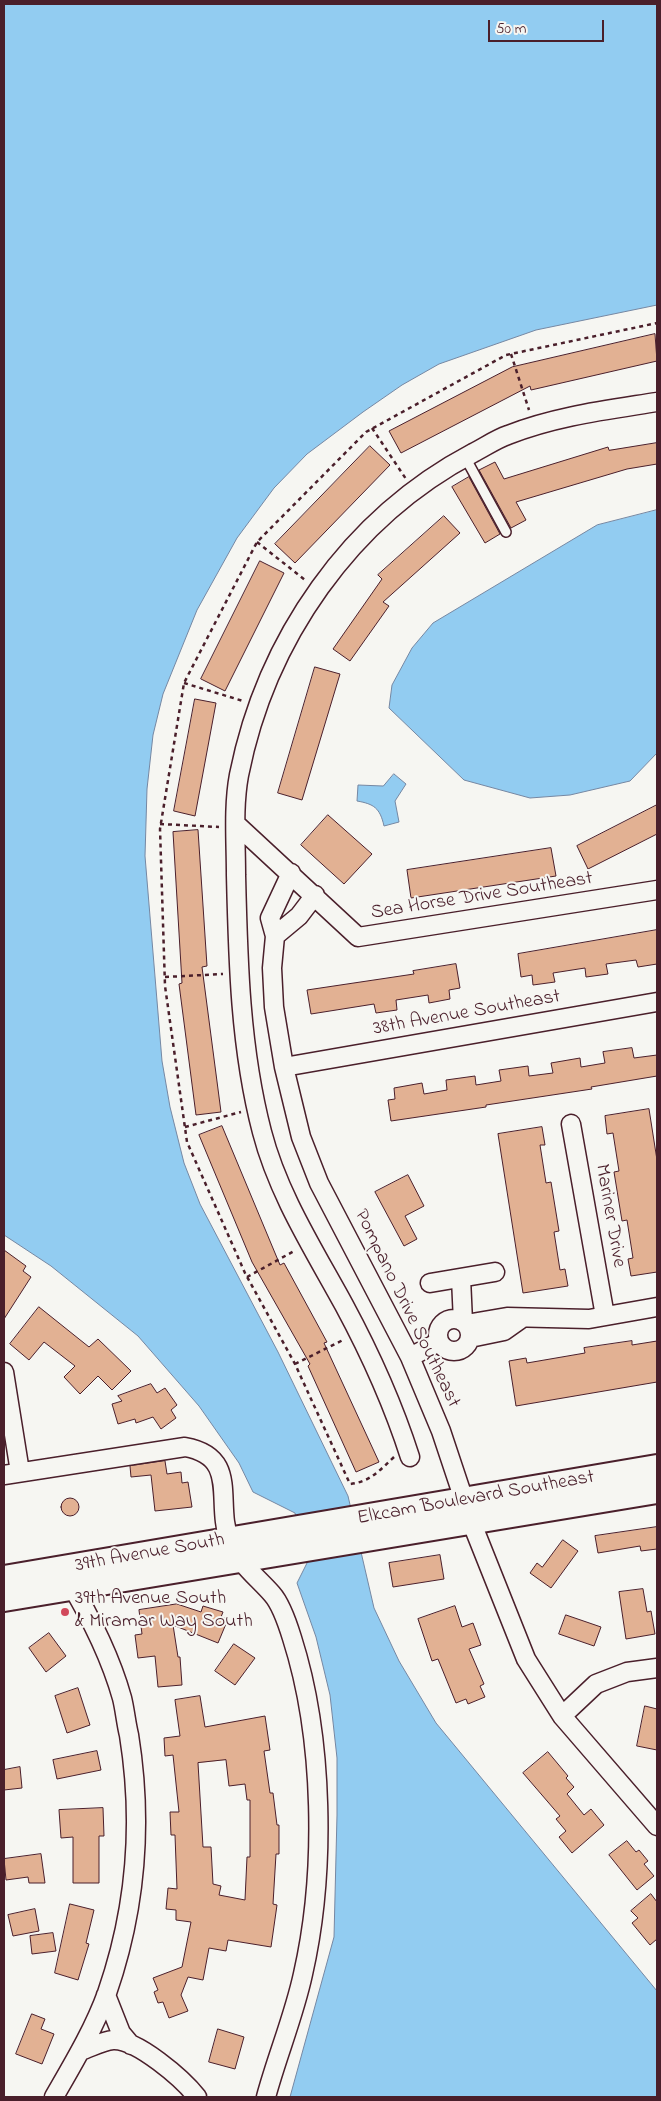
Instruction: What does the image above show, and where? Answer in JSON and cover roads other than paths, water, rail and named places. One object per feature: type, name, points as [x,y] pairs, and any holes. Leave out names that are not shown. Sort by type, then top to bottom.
[{"type":"street","points":[[410,1457],[396,1412],[358,1333],[309,1242],[279,1181],[262,1133],[245,1041],[239,973],[236,826],[238,778],[262,690],[291,632],[318,590],[357,541],[413,490],[465,457],[507,435],[568,417],[657,402]]},
{"type":"street","points":[[236,826],[303,884],[299,916],[275,936]]},
{"type":"street","name":"Sea Horse Drive Southeast","points":[[303,884],[358,938],[657,890]]},
{"type":"street","name":"Pompano Drive Southeast","points":[[303,884],[270,918],[275,936],[272,968],[274,1007],[284,1067],[300,1137],[319,1183],[410,1357],[442,1431],[467,1511],[526,1659],[562,1716],[657,1826]]},
{"type":"street","name":"38th Avenue Southeast","points":[[284,1067],[657,1002]]},
{"type":"street","name":"Mariner Drive","points":[[571,1124],[605,1316]]},
{"type":"street","points":[[430,1283],[495,1272]]},
{"type":"street","points":[[461,1278],[466,1328],[467,1346],[454,1352],[445,1349],[439,1342],[438,1332],[443,1323],[452,1319],[466,1328],[504,1331],[521,1319],[589,1319],[657,1307]]},
{"type":"street","points":[[410,1357],[439,1342]]},
{"type":"street","points":[[4,1372],[12,1474],[185,1447],[202,1450],[223,1476],[224,1517],[234,1550],[274,1596],[292,1637],[305,1691],[314,1758],[319,1840],[315,1906],[303,1975],[266,2097]]},
{"type":"street","name":"Elkcam Boulevard Southeast","points":[[297,1539],[656,1479]]},
{"type":"street","name":"39th Avenue South","points":[[4,1599],[67,1578],[297,1539]]},
{"type":"street","name":"39th Avenue South","points":[[4,1578],[67,1578]]},
{"type":"street","points":[[54,2097],[80,2051],[106,1995],[118,1956],[132,1894],[137,1823],[133,1760],[122,1698],[101,1640],[67,1578]]},
{"type":"street","points":[[562,1716],[596,1684],[627,1672],[657,1668]]},
{"type":"street","points":[[106,1995],[121,2033],[130,2045]]},
{"type":"street","points":[[80,2051],[113,2040],[130,2045],[174,2073],[198,2097]]},
{"type":"lane","points":[[465,457],[506,532]]},
{"type":"water","points":[[4,4],[657,4],[657,305],[536,330],[439,364],[402,385],[307,454],[274,488],[237,538],[197,610],[163,694],[153,735],[147,789],[145,856],[162,1061],[170,1107],[184,1163],[200,1204],[278,1352],[348,1496],[374,1608],[399,1661],[436,1723],[657,1991],[657,2097],[290,2097],[334,1937],[337,1815],[337,1758],[330,1695],[316,1637],[297,1583],[307,1563],[295,1513],[253,1492],[239,1463],[199,1406],[138,1336],[51,1266],[4,1235]]},
{"type":"water","points":[[657,510],[657,753],[630,781],[570,795],[530,798],[464,780],[389,708],[392,685],[412,648],[433,623],[597,525]]},
{"type":"water","points":[[394,774],[406,784],[395,801],[399,822],[384,826],[378,811],[372,805],[357,801],[358,785],[383,786]]},
{"type":"place","name":"39th Avenue South & Miramar Way South","points":[[65,1612]]}]
